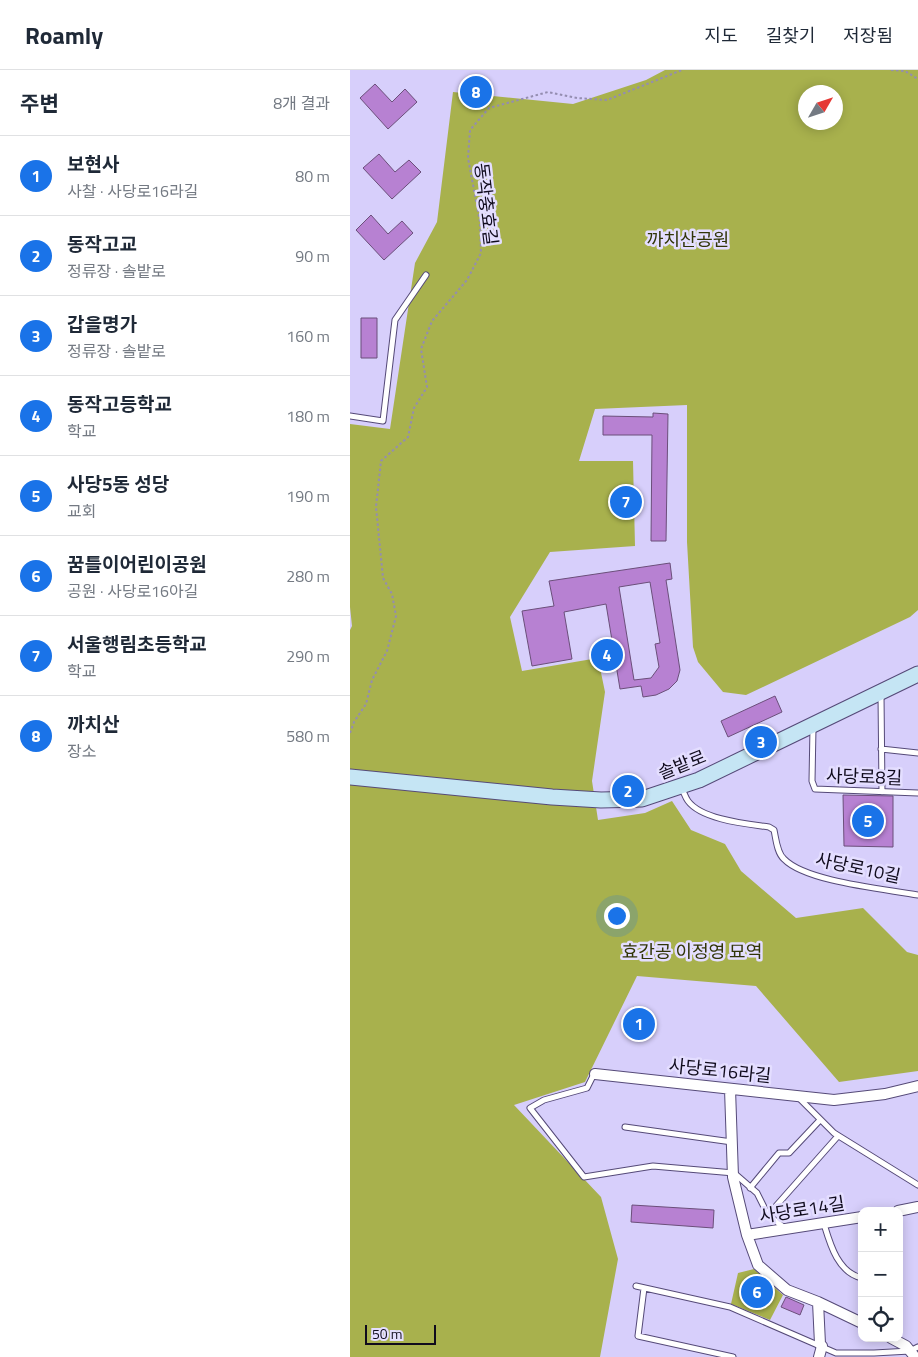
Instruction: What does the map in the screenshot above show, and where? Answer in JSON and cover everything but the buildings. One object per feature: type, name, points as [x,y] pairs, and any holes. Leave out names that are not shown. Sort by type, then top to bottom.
[{"type":"street","name":"솔밭로","points":[[350,776],[601,800],[642,799],[681,787],[918,674]]},
{"type":"street","name":"사당로16라길","points":[[595,1074],[834,1100],[885,1094],[918,1086]]},
{"type":"street","points":[[730,1089],[734,1173],[747,1235],[758,1265],[780,1286],[858,1321]]},
{"type":"street","points":[[903,1210],[918,1207]]},
{"type":"street","name":"사당로14길","points":[[747,1235],[789,1230],[858,1218]]},
{"type":"street","points":[[818,1302],[821,1345],[819,1357]]},
{"type":"street","points":[[898,1342],[914,1352]]},
{"type":"lane","points":[[350,416],[383,421],[395,320],[426,275]]},
{"type":"lane","points":[[880,692],[882,792]]},
{"type":"lane","name":"사당로8길","points":[[813,725],[812,780],[815,789],[918,793]]},
{"type":"lane","points":[[881,749],[918,753]]},
{"type":"lane","name":"사당로10길","points":[[681,787],[689,802],[700,810],[733,822],[774,830],[780,854],[784,860],[802,870],[821,877],[918,894]]},
{"type":"lane","name":"사당로16라길","points":[[595,1074],[587,1088],[544,1100],[530,1108],[584,1177],[653,1166],[734,1173]]},
{"type":"lane","points":[[797,1096],[838,1136],[918,1184]]},
{"type":"lane","points":[[750,1188],[779,1153],[788,1153],[820,1120]]},
{"type":"lane","points":[[625,1127],[733,1142]]},
{"type":"lane","points":[[768,1214],[838,1136]]},
{"type":"lane","points":[[734,1173],[757,1193],[768,1214],[789,1230]]},
{"type":"lane","points":[[824,1224],[831,1246],[843,1267],[858,1276]]},
{"type":"lane","points":[[636,1286],[730,1307],[836,1352],[914,1352]]},
{"type":"lane","points":[[644,1288],[638,1336],[733,1357]]},
{"type":"path","name":"동작충효길","points":[[350,733],[354,722],[366,704],[372,680],[387,651],[396,616],[392,594],[383,578],[376,507],[381,461],[408,437],[414,408],[427,387],[421,349],[432,321],[468,280],[481,253],[480,222],[468,158],[470,130],[489,108],[548,92],[577,98],[607,100],[682,70]]},
{"type":"path","points":[[891,70],[906,71],[918,79]]},
{"type":"green space","name":"까치산공원","points":[[665,70],[918,70],[918,610],[910,617],[746,695],[723,692],[698,662],[693,647],[687,542],[687,405],[595,409],[579,461],[633,461],[635,546],[550,552],[510,617],[522,671],[598,658],[605,692],[592,781],[598,820],[645,813],[672,801],[691,830],[725,844],[741,871],[796,918],[863,908],[907,952],[918,955],[918,1071],[839,1082],[756,986],[637,976],[585,1082],[514,1105],[601,1197],[618,1259],[600,1357],[350,1357],[350,630],[352,626],[350,607],[350,424],[390,429],[415,263],[437,222],[453,92],[573,104],[646,80]]},
{"type":"green space","points":[[754,1269],[783,1295],[770,1320],[731,1304],[738,1273]]},
{"type":"place","name":"까치산","points":[[476,92]]},
{"type":"place","name":"서울행림초등학교","points":[[626,502]]},
{"type":"place","name":"동작고등학교","points":[[607,655]]},
{"type":"place","name":"갑을명가","points":[[761,742]]},
{"type":"place","name":"동작고교","points":[[628,791]]},
{"type":"place","name":"사당5동 성당","points":[[868,821]]},
{"type":"place","name":"보현사","points":[[639,1024]]},
{"type":"place","name":"꿈틀이어린이공원","points":[[757,1292]]},
{"type":"park label","name":"효간공 이정영 묘역","points":[[692,952]]}]
